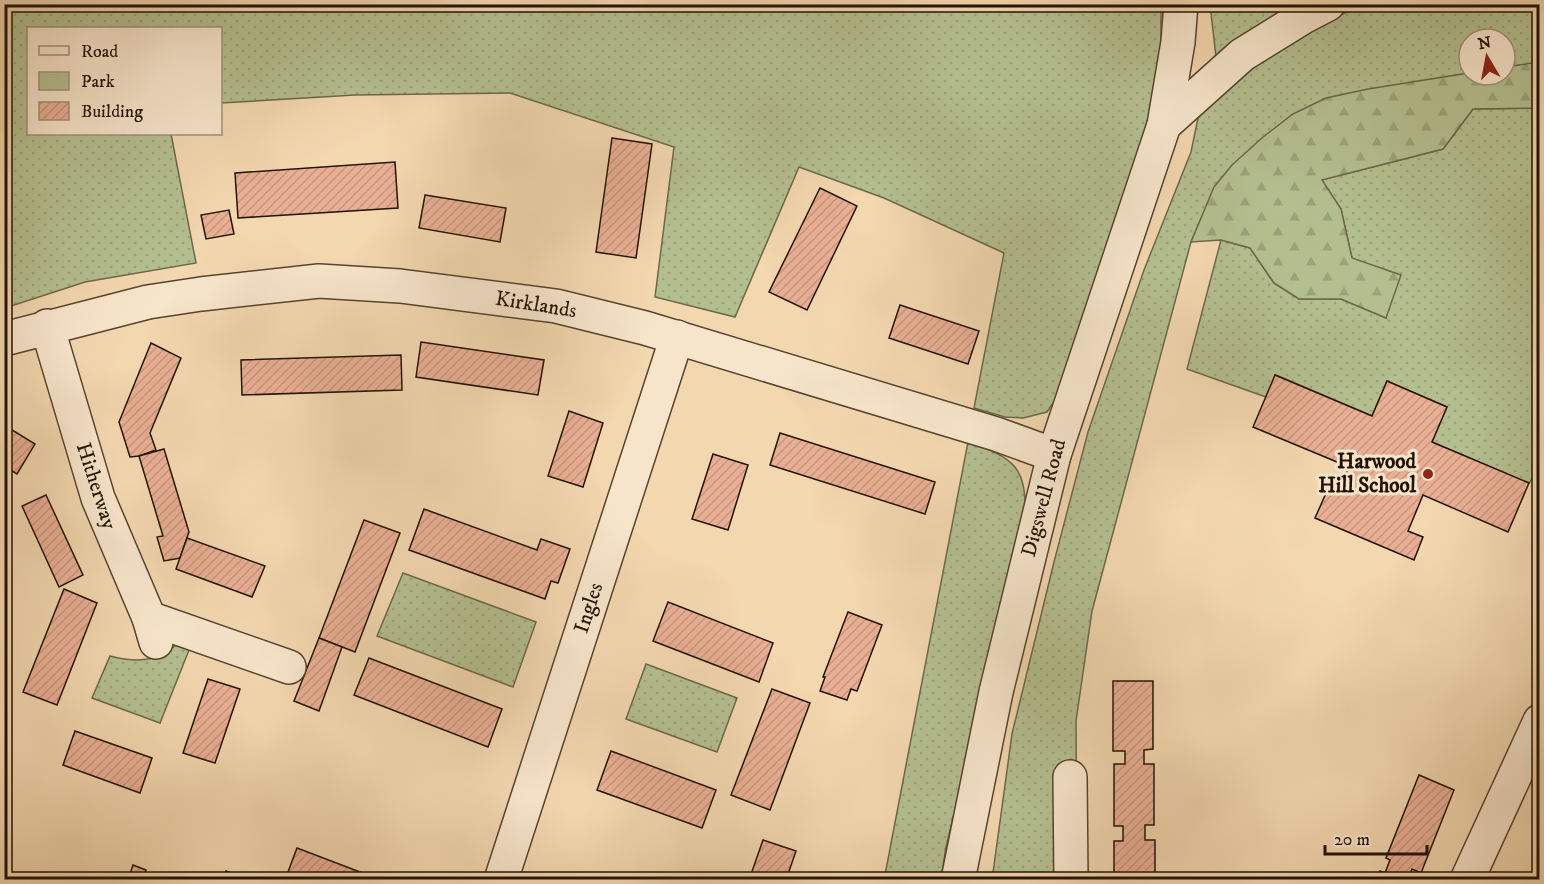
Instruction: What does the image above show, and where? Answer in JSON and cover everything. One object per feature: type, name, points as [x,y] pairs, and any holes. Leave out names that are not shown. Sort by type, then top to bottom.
[{"type":"street","name":"Digswell Road","points":[[958,879],[996,692],[1054,455],[1164,125],[1178,42],[1181,4]]},
{"type":"street","name":"Digswell Road","points":[[1164,125],[1242,55],[1328,4]]},
{"type":"street","name":"Kirklands","points":[[4,339],[47,326],[148,302],[319,280],[400,286],[556,306],[677,337],[985,431],[1054,455]]},
{"type":"street","name":"Hitherway","points":[[47,326],[98,498],[153,630],[289,667]]},
{"type":"street","name":"Ingles","points":[[501,879],[677,337]]},
{"type":"street","points":[[1467,879],[1539,721]]},
{"type":"street","points":[[1070,777],[1071,879]]},
{"type":"green space","points":[[1210,4],[1298,5],[1216,57]]},
{"type":"green space","points":[[1533,4],[1539,6],[1539,64],[1517,68],[1517,27],[1457,27],[1457,80],[1217,183],[1191,242],[1092,611],[1076,721],[1077,879],[992,880],[1012,734],[1088,432],[1144,270],[1191,152],[1198,118],[1228,85],[1297,35],[1362,5]]},
{"type":"green space","points":[[4,5],[1161,5],[1161,62],[1156,132],[1061,391],[1047,412],[1023,418],[1005,417],[974,408],[1004,253],[884,198],[799,167],[735,317],[655,297],[674,147],[510,93],[355,95],[222,103],[222,27],[27,27],[27,135],[171,135],[196,263],[85,282],[5,308]]},
{"type":"green space","points":[[1539,62],[1539,108],[1473,109],[1443,149],[1322,180],[1341,209],[1352,258],[1401,275],[1386,318],[1341,299],[1299,299],[1274,283],[1250,248],[1221,240],[1191,242],[1214,187],[1232,165],[1293,114],[1326,98],[1457,75],[1457,87],[1517,87],[1517,65]]},
{"type":"green space","points":[[1539,108],[1540,469],[1529,483],[1432,442],[1447,407],[1387,381],[1372,416],[1276,375],[1266,397],[1187,369],[1221,240],[1250,248],[1274,283],[1299,299],[1341,299],[1386,318],[1352,258],[1341,209],[1321,180],[1443,149],[1473,109]]},
{"type":"green space","points":[[968,442],[1007,459],[1020,475],[1025,500],[1025,518],[946,847],[941,879],[884,880]]},
{"type":"green space","points":[[403,573],[536,622],[513,687],[377,636]]},
{"type":"green space","points":[[185,637],[193,640],[160,723],[92,698],[110,656],[141,660],[159,656]]},
{"type":"green space","points":[[646,664],[737,698],[717,752],[626,719]]},
{"type":"building","points":[[612,138],[652,144],[636,258],[596,252]]},
{"type":"building","points":[[395,162],[398,208],[238,218],[235,173]]},
{"type":"building","points":[[820,188],[857,206],[807,310],[769,292]]},
{"type":"building","points":[[425,195],[506,208],[500,242],[419,228]]},
{"type":"building","points":[[229,210],[234,234],[206,239],[201,215]]},
{"type":"building","points":[[900,305],[979,331],[968,364],[889,338]]},
{"type":"building","points":[[421,342],[544,360],[538,395],[416,377]]},
{"type":"building","points":[[151,343],[181,358],[150,433],[156,450],[130,457],[119,422]]},
{"type":"building","points":[[401,355],[402,390],[242,395],[241,360]]},
{"type":"building","name":"Harwood Hill School","points":[[1275,375],[1372,416],[1387,381],[1447,407],[1432,442],[1529,483],[1508,532],[1423,495],[1408,531],[1423,537],[1414,560],[1315,518],[1331,482],[1341,486],[1349,467],[1253,427]]},
{"type":"building","points":[[569,411],[603,423],[583,487],[548,476]]},
{"type":"building","points":[[4,425],[35,444],[17,474],[4,466]]},
{"type":"building","points":[[780,433],[935,482],[925,514],[770,465]]},
{"type":"building","points":[[164,449],[189,532],[180,558],[164,561],[157,537],[163,536],[139,456]]},
{"type":"building","points":[[713,454],[748,465],[728,530],[692,519]]},
{"type":"building","points":[[46,495],[83,575],[59,587],[22,506]]},
{"type":"building","points":[[424,509],[537,550],[541,539],[570,549],[558,583],[551,581],[545,599],[409,550]]},
{"type":"building","points":[[364,520],[400,533],[355,652],[319,638]]},
{"type":"building","points":[[187,538],[265,566],[252,597],[176,569]]},
{"type":"building","points":[[64,589],[97,603],[57,705],[23,692]]},
{"type":"building","points":[[668,602],[773,643],[759,682],[653,641]]},
{"type":"building","points":[[848,612],[882,625],[857,691],[851,689],[847,700],[820,691],[825,677],[823,677]]},
{"type":"building","points":[[319,638],[342,647],[319,711],[294,701]]},
{"type":"building","points":[[369,658],[502,709],[488,747],[354,695]]},
{"type":"building","points":[[208,679],[240,689],[215,763],[183,753]]},
{"type":"building","points":[[1113,681],[1153,681],[1153,749],[1144,750],[1144,764],[1154,764],[1154,825],[1145,825],[1145,840],[1155,840],[1155,877],[1174,877],[1174,880],[1114,880],[1114,841],[1123,841],[1123,826],[1114,826],[1114,764],[1125,764],[1125,751],[1113,751]]},
{"type":"building","points":[[772,689],[810,703],[770,810],[731,795]]},
{"type":"building","points":[[75,731],[152,758],[140,793],[63,765]]},
{"type":"building","points":[[611,751],[716,790],[702,828],[597,790]]},
{"type":"building","points":[[1419,775],[1454,790],[1421,873],[1412,869],[1408,880],[1377,880],[1380,871],[1385,873],[1390,860],[1386,858]]},
{"type":"building","points":[[763,840],[796,851],[786,880],[749,880]]},
{"type":"building","points":[[297,848],[381,880],[285,880]]},
{"type":"building","points":[[133,865],[146,870],[143,880],[128,880]]},
{"type":"building","points":[[226,871],[248,880],[222,880]]},
{"type":"place","name":"Harwood Hill School","points":[[1428,474]]}]
